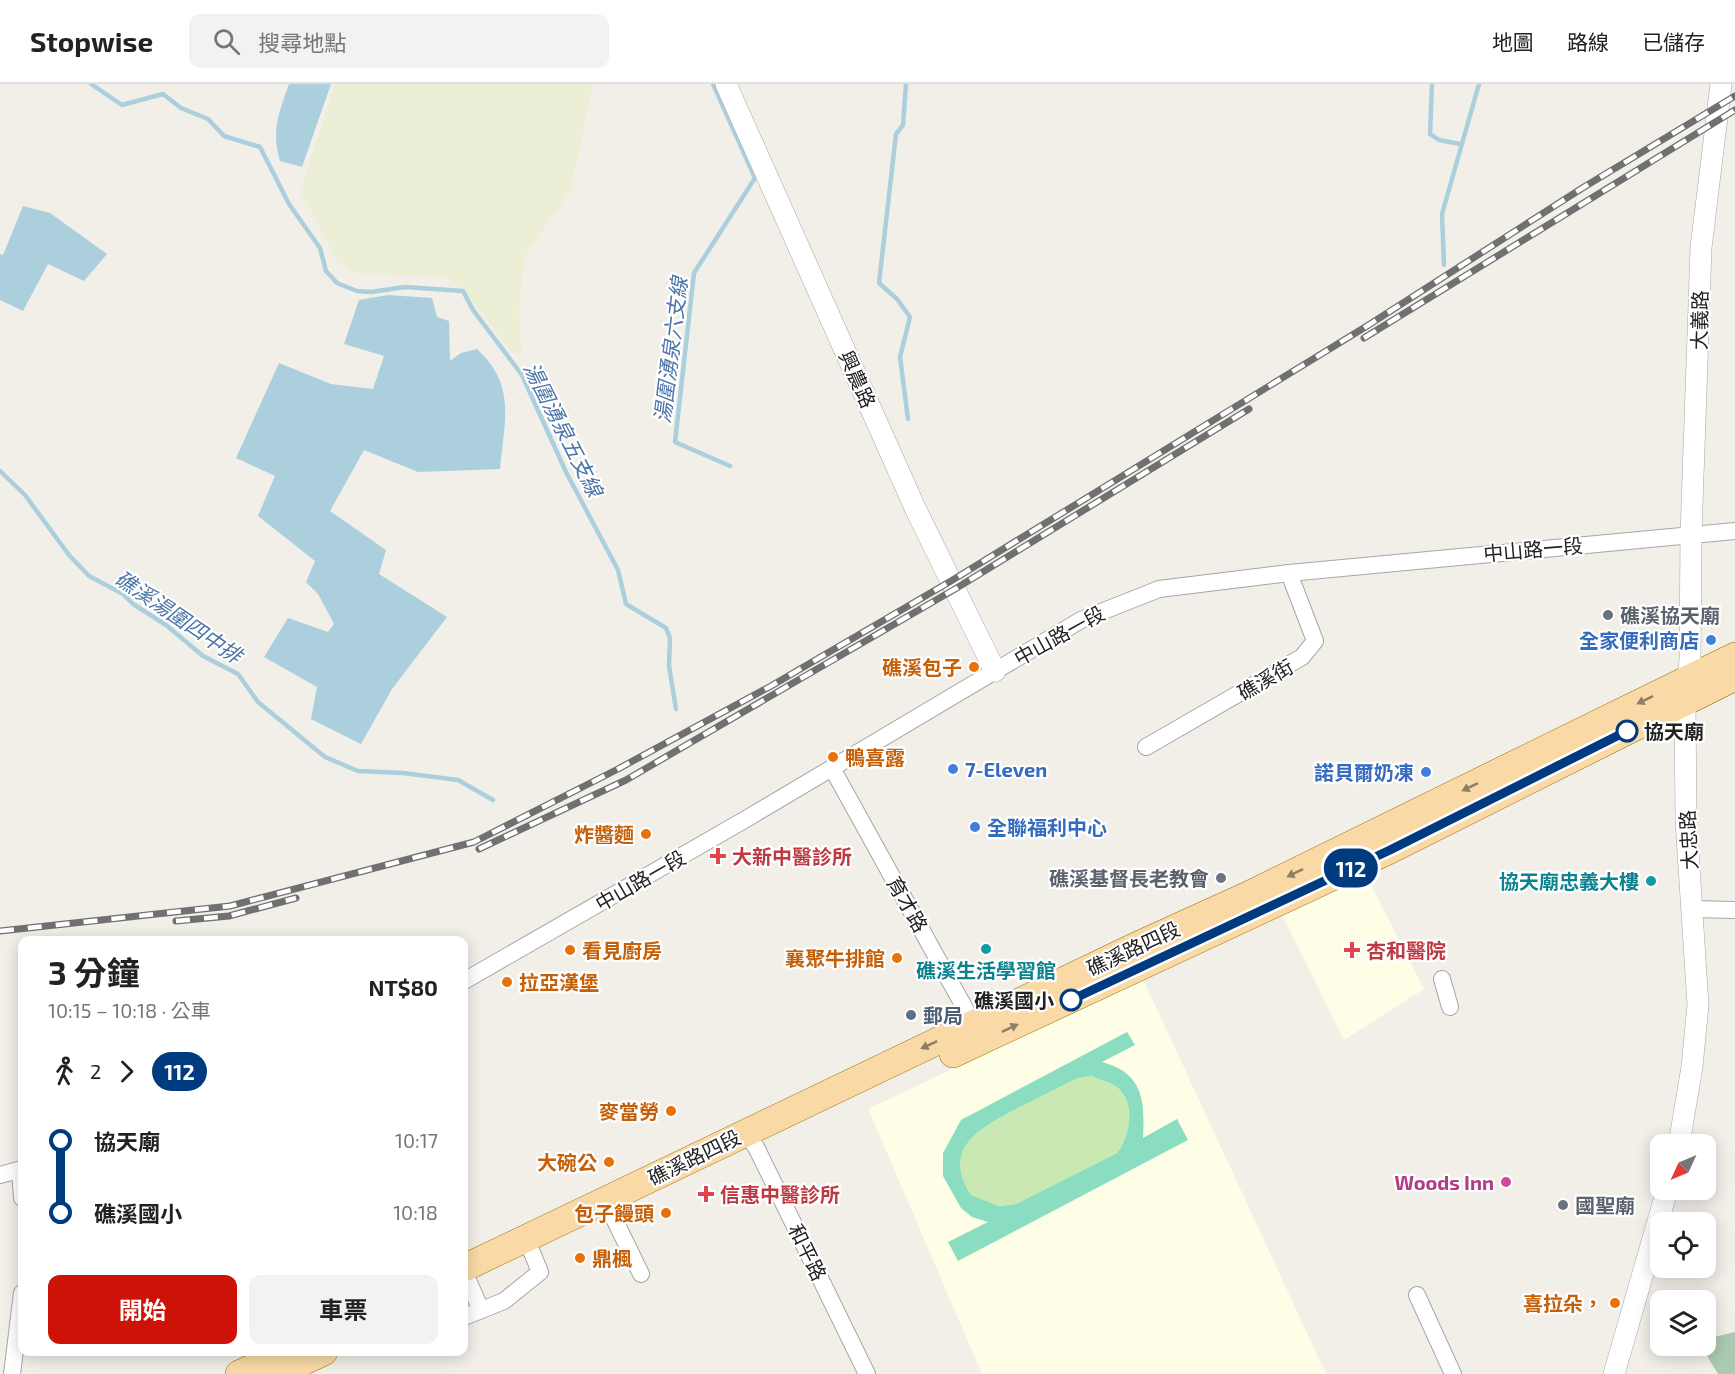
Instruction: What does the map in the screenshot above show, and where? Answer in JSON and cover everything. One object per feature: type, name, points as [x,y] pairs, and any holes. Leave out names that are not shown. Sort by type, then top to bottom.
[{"type":"main road","name":"礁溪路四段","points":[[468,1276],[978,1032],[1390,850],[1686,691],[1735,656]]},
{"type":"main road","name":"礁溪路四段","points":[[1686,691],[1735,677]]},
{"type":"main road","points":[[239,1374],[308,1356]]},
{"type":"street","name":"興農路","points":[[726,84],[916,510],[995,671]]},
{"type":"street","name":"大義路","points":[[1691,534],[1701,248],[1721,84]]},
{"type":"street","name":"中山路一段","points":[[468,979],[832,768],[1081,620],[1159,589],[1289,573],[1735,531]]},
{"type":"street","name":"大忠路","points":[[1681,1134],[1692,1067],[1698,1005],[1685,788],[1686,691],[1690,660],[1691,534]]},
{"type":"street","name":"礁溪街","points":[[1146,747],[1302,657],[1315,641],[1289,573]]},
{"type":"street","name":"育才路","points":[[832,768],[978,1032]]},
{"type":"street","points":[[1692,909],[1735,910]]},
{"type":"street","points":[[1442,979],[1450,1007]]},
{"type":"street","name":"和平路","points":[[750,1140],[867,1374]]},
{"type":"street","points":[[0,1175],[18,1170]]},
{"type":"street","points":[[1614,1374],[1663,1200]]},
{"type":"street","points":[[609,1207],[641,1274]]},
{"type":"street","points":[[468,1315],[504,1301],[540,1272],[529,1246]]},
{"type":"street","points":[[468,1283],[481,1310]]},
{"type":"street","points":[[1417,1295],[1453,1374]]},
{"type":"street","points":[[12,1374],[18,1346]]},
{"type":"shaded area","points":[[335,84],[593,84],[571,190],[525,256],[519,310],[522,356],[511,351],[465,292],[446,278],[351,273],[338,262],[300,191]]},
{"type":"shaded area","name":"杏和醫院","points":[[1364,871],[1424,989],[1344,1040],[1280,911]]},
{"type":"shaded area","name":"礁溪國小","points":[[1143,979],[1326,1374],[982,1374],[868,1109]]},
{"type":"shaded area","points":[[1735,1332],[1735,1374],[1718,1374],[1707,1356],[1716,1356],[1716,1337]]},
{"type":"green space","points":[[1127,1032],[1135,1045],[1102,1062],[1126,1073],[1139,1090],[1143,1112],[1143,1138],[1177,1119],[1188,1140],[958,1261],[948,1242],[988,1222],[972,1217],[961,1208],[943,1176],[943,1153],[961,1120]],"holes":[[[1092,1076],[1118,1088],[1127,1103],[1128,1129],[1117,1153],[1016,1204],[999,1206],[971,1195],[963,1178],[960,1163],[963,1151],[970,1140],[992,1122],[1020,1107],[1077,1078]]]},
{"type":"green space","points":[[1092,1076],[1118,1088],[1127,1103],[1128,1129],[1117,1153],[1016,1204],[999,1206],[971,1195],[963,1178],[960,1163],[963,1151],[970,1140],[992,1122],[1077,1077]]},
{"type":"water","points":[[289,84],[331,84],[302,167],[280,161],[277,150],[277,121]]},
{"type":"water","points":[[23,206],[50,213],[107,254],[84,281],[48,264],[23,311],[0,300],[0,254],[3,255]]},
{"type":"water","points":[[388,295],[432,298],[437,317],[449,321],[450,361],[461,353],[477,349],[490,363],[498,377],[503,391],[505,420],[500,469],[418,472],[364,450],[330,511],[386,550],[379,574],[447,617],[392,689],[361,744],[311,719],[317,687],[264,657],[288,618],[328,632],[334,624],[318,594],[306,582],[315,561],[258,516],[275,476],[236,458],[279,363],[331,384],[373,389],[384,356],[344,344],[359,300]]},
{"type":"waterway","name":"湯圍湧泉五支線","points":[[91,84],[122,105],[163,94],[181,108],[208,119],[224,136],[260,147],[289,204],[320,248],[326,271],[337,283],[357,291],[371,292],[405,287],[463,291],[473,310],[522,375],[566,472],[618,570],[626,604],[666,628],[670,638],[669,666],[676,709]]},
{"type":"waterway","name":"湯圍湧泉六支線","points":[[713,84],[755,178],[694,273],[675,442],[730,466]]},
{"type":"waterway","points":[[906,84],[903,125],[896,134],[879,283],[897,299],[910,317],[900,357],[908,419]]},
{"type":"waterway","points":[[1432,84],[1430,134],[1439,140],[1460,144]]},
{"type":"waterway","points":[[1444,265],[1442,214],[1479,84]]},
{"type":"waterway","name":"礁溪湯圍四中排","points":[[0,471],[25,495],[69,555],[89,576],[123,594],[133,604],[166,625],[203,656],[238,674],[258,702],[325,757],[358,771],[403,773],[458,780],[493,800]]},
{"type":"railway","points":[[0,931],[230,906],[474,842],[618,769],[771,686],[951,581],[1367,326],[1584,187],[1735,96]]},
{"type":"railway","points":[[1364,338],[1735,110]]},
{"type":"railway","points":[[479,849],[626,780],[955,589],[1249,409]]},
{"type":"railway","points":[[176,921],[229,916],[296,898]]},
{"type":"bus line","name":"112","points":[[1071,1000],[1390,850],[1627,731]]},
{"type":"place","name":"礁溪協天廟","points":[[1608,615]]},
{"type":"place","name":"全家便利商店","points":[[1711,640]]},
{"type":"place","name":"礁溪包子","points":[[974,667]]},
{"type":"place","name":"協天廟","points":[[1627,731]]},
{"type":"place","name":"鴨喜露","points":[[833,757]]},
{"type":"place","name":"7-Eleven","points":[[953,769]]},
{"type":"place","name":"諾貝爾奶凍","points":[[1426,772]]},
{"type":"place","name":"全聯福利中心","points":[[975,827]]},
{"type":"place","name":"炸醬麵","points":[[646,834]]},
{"type":"place","name":"大新中醫診所","points":[[718,856]]},
{"type":"place","name":"礁溪基督長老教會","points":[[1221,878]]},
{"type":"place","name":"協天廟忠義大樓","points":[[1651,881]]},
{"type":"place","name":"礁溪生活學習館","points":[[986,949]]},
{"type":"place","name":"看見廚房","points":[[570,950]]},
{"type":"place","name":"杏和醫院","points":[[1352,950]]},
{"type":"place","name":"襄聚牛排館","points":[[897,958]]},
{"type":"place","name":"拉亞漢堡","points":[[507,982]]},
{"type":"place","name":"礁溪國小","points":[[1071,1000]]},
{"type":"place","name":"郵局","points":[[911,1015]]},
{"type":"place","name":"麥當勞","points":[[671,1111]]},
{"type":"place","name":"大碗公","points":[[609,1162]]},
{"type":"place","name":"Woods Inn","points":[[1506,1182]]},
{"type":"place","name":"信惠中醫診所","points":[[706,1194]]},
{"type":"place","name":"國聖廟","points":[[1563,1205]]},
{"type":"place","name":"包子饅頭","points":[[666,1213]]},
{"type":"place","name":"鼎楓","points":[[580,1258]]},
{"type":"place","name":"喜拉朵，","points":[[1615,1303]]}]
